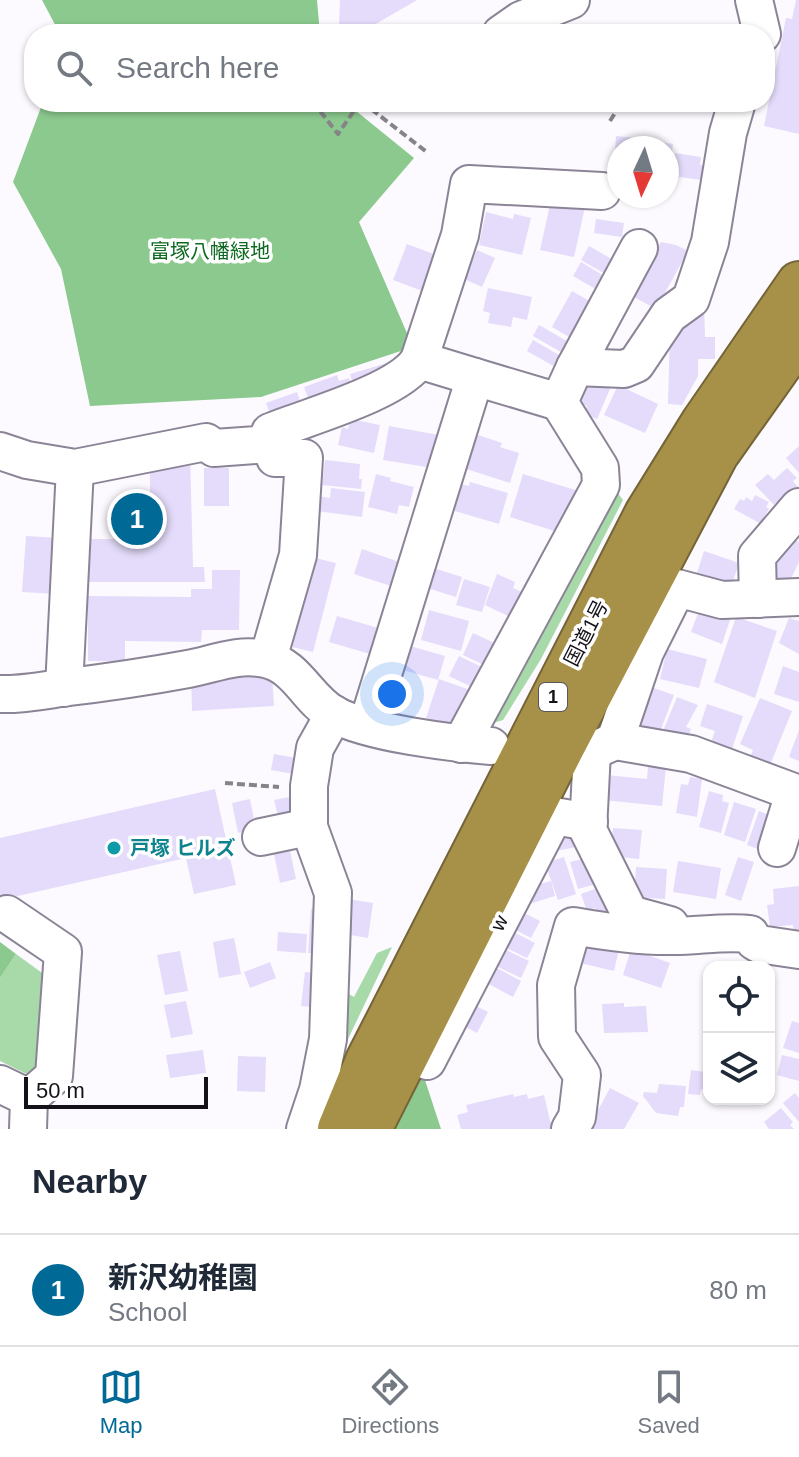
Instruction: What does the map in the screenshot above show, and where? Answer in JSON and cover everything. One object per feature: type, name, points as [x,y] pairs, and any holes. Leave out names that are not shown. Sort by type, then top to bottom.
[{"type":"highway","name":"国道1号","points":[[340,1129],[375,1047],[647,514],[704,422],[799,284]]},
{"type":"highway","name":"国道1号","points":[[369,1129],[563,745],[716,454],[799,337]]},
{"type":"street","points":[[515,24],[571,0]]},
{"type":"street","points":[[754,0],[760,24]]},
{"type":"street","points":[[575,367],[624,369],[636,364],[669,315],[691,299],[710,242],[734,112]]},
{"type":"street","points":[[268,659],[298,555],[304,458],[275,458],[270,432],[385,387],[412,371],[419,360],[460,235],[469,184],[602,191]]},
{"type":"street","points":[[559,402],[639,248]]},
{"type":"street","points":[[0,694],[165,673],[239,655],[268,659],[289,668],[312,696],[350,720],[476,745],[601,485],[600,468],[559,402],[419,360]]},
{"type":"street","points":[[305,1129],[318,1090],[328,1039],[333,893],[309,827],[309,786],[315,748],[350,720],[475,377]]},
{"type":"street","points":[[0,451],[27,460],[75,468],[206,442],[214,448],[270,444]]},
{"type":"street","points":[[64,688],[75,468]]},
{"type":"street","points":[[758,599],[757,556],[799,507]]},
{"type":"street","points":[[799,597],[722,600],[677,588],[596,749],[588,830],[630,914],[697,933],[750,934],[759,944],[799,950]]},
{"type":"street","points":[[596,749],[691,754],[797,794],[777,848]]},
{"type":"street","name":"w","points":[[427,1061],[554,816],[589,822]]},
{"type":"street","points":[[261,837],[309,827]]},
{"type":"street","points":[[7,914],[63,952],[54,1076],[19,1104]]},
{"type":"street","points":[[570,1129],[577,1117],[582,1075],[557,1037],[556,985],[573,926],[666,936],[697,933],[737,922]]},
{"type":"path","points":[[321,112],[338,134],[354,112]]},
{"type":"path","points":[[374,112],[428,153]]},
{"type":"path","points":[[610,121],[616,112]]},
{"type":"path","points":[[225,783],[268,786]]},
{"type":"green space","points":[[42,0],[317,0],[319,24],[55,24]]},
{"type":"green space","name":"富塚八幡緑地","points":[[39,112],[357,112],[414,158],[359,222],[413,347],[261,397],[90,406],[61,269],[13,182]]},
{"type":"green space","points":[[611,484],[623,500],[541,659],[503,720],[477,728]]},
{"type":"green space","points":[[0,942],[16,954],[0,978]]},
{"type":"green space","points":[[392,947],[326,1085],[335,986],[354,997],[377,953]]},
{"type":"green space","points":[[16,954],[49,978],[37,1079],[0,1061],[0,978]]},
{"type":"green space","points":[[422,1071],[441,1129],[395,1129]]},
{"type":"building","points":[[340,0],[417,0],[376,24],[339,24]]},
{"type":"building","points":[[796,0],[799,0],[799,134],[764,126],[767,112],[775,112],[775,72],[786,18],[792,19]]},
{"type":"building","points":[[679,154],[701,157],[700,165],[710,166],[708,181],[679,177]]},
{"type":"building","points":[[551,200],[585,207],[574,257],[540,250]]},
{"type":"building","points":[[486,212],[513,219],[514,214],[531,218],[522,255],[479,245]]},
{"type":"building","points":[[596,219],[624,223],[622,237],[594,233]]},
{"type":"building","points":[[661,242],[688,251],[656,309],[632,296]]},
{"type":"building","points":[[407,244],[439,256],[425,292],[393,280]]},
{"type":"building","points":[[589,246],[615,261],[607,275],[581,260]]},
{"type":"building","points":[[477,250],[495,258],[482,287],[464,279]]},
{"type":"building","points":[[581,262],[609,279],[601,292],[573,276]]},
{"type":"building","points":[[488,288],[532,297],[527,320],[513,317],[511,327],[488,323],[490,313],[483,311]]},
{"type":"building","points":[[572,291],[598,306],[578,342],[552,327]]},
{"type":"building","points":[[704,305],[705,337],[715,337],[715,359],[698,359],[698,376],[682,405],[668,404],[670,328]]},
{"type":"building","points":[[539,325],[572,344],[566,355],[533,336]]},
{"type":"building","points":[[533,340],[564,358],[557,368],[527,351]]},
{"type":"building","points":[[397,360],[354,389],[350,374]]},
{"type":"building","points":[[337,375],[339,381],[349,378],[353,390],[311,406],[304,387]]},
{"type":"building","points":[[588,375],[613,382],[597,419],[584,414],[587,406],[577,402]]},
{"type":"building","points":[[618,385],[658,404],[645,433],[604,415]]},
{"type":"building","points":[[297,392],[304,413],[273,421],[266,403]]},
{"type":"building","points":[[350,419],[380,425],[374,453],[338,445],[342,427],[348,429]]},
{"type":"building","points":[[389,426],[439,435],[433,468],[383,460]]},
{"type":"building","points":[[478,435],[519,453],[510,483],[460,467],[469,438],[476,440]]},
{"type":"building","points":[[799,446],[799,473],[786,458]]},
{"type":"building","points":[[190,453],[193,567],[204,567],[205,582],[79,582],[82,539],[150,539],[150,462]]},
{"type":"building","points":[[325,460],[360,464],[361,489],[322,485]]},
{"type":"building","points":[[204,468],[229,468],[229,506],[204,506]]},
{"type":"building","points":[[787,468],[797,478],[793,481],[798,487],[774,505],[755,485],[768,474],[774,480]]},
{"type":"building","points":[[376,474],[414,487],[409,507],[399,505],[397,514],[368,507]]},
{"type":"building","points":[[523,474],[585,493],[567,535],[510,517]]},
{"type":"building","points":[[470,482],[508,493],[499,524],[448,509],[456,483],[469,486]]},
{"type":"building","points":[[331,488],[365,492],[362,517],[316,511],[318,496],[330,498]]},
{"type":"building","points":[[755,495],[769,502],[761,524],[734,509],[740,499],[744,501],[746,497],[752,501]]},
{"type":"building","points":[[785,535],[799,542],[799,562],[789,583],[767,573]]},
{"type":"building","points":[[26,536],[61,538],[58,594],[22,592]]},
{"type":"building","points":[[362,549],[405,564],[397,588],[354,574]]},
{"type":"building","points":[[704,551],[739,563],[732,584],[720,580],[718,586],[695,579]]},
{"type":"building","points":[[311,557],[336,563],[313,652],[288,646]]},
{"type":"building","points":[[430,567],[462,577],[456,597],[424,587]]},
{"type":"building","points":[[212,570],[240,570],[239,630],[202,630],[201,642],[125,641],[125,661],[88,661],[88,596],[191,597],[191,589],[212,589]]},
{"type":"building","points":[[497,574],[515,582],[513,588],[531,596],[518,621],[485,605]]},
{"type":"building","points":[[464,579],[490,587],[482,612],[456,605]]},
{"type":"building","points":[[700,608],[730,620],[722,644],[691,632]]},
{"type":"building","points":[[429,610],[469,621],[461,651],[421,640]]},
{"type":"building","points":[[337,616],[385,630],[377,656],[329,642]]},
{"type":"building","points":[[736,617],[777,631],[755,698],[714,682]]},
{"type":"building","points":[[789,618],[799,621],[799,654],[779,643]]},
{"type":"building","points":[[473,633],[503,647],[492,669],[463,655]]},
{"type":"building","points":[[403,644],[445,656],[438,680],[396,668]]},
{"type":"building","points":[[667,649],[707,659],[699,688],[660,679]]},
{"type":"building","points":[[459,656],[488,670],[478,690],[449,676]]},
{"type":"building","points":[[783,666],[799,672],[799,702],[774,694]]},
{"type":"building","points":[[272,675],[274,706],[192,711],[191,679]]},
{"type":"building","points":[[439,679],[470,690],[457,728],[426,718]]},
{"type":"building","points":[[651,687],[674,695],[658,737],[636,728]]},
{"type":"building","points":[[677,697],[698,705],[686,727],[691,729],[687,740],[663,731]]},
{"type":"building","points":[[760,698],[792,711],[770,765],[750,757],[753,750],[740,744]]},
{"type":"building","points":[[707,704],[743,716],[731,752],[710,745],[715,731],[700,726]]},
{"type":"building","points":[[799,730],[799,761],[789,757]]},
{"type":"building","points":[[274,754],[302,759],[299,775],[271,770]]},
{"type":"building","points":[[648,765],[666,767],[662,806],[603,800],[606,775],[647,779]]},
{"type":"building","points":[[690,777],[702,779],[697,817],[676,813],[681,784],[688,785]]},
{"type":"building","name":"戸塚 ヒルズ","points":[[215,789],[236,885],[194,894],[186,858],[0,900],[0,838]]},
{"type":"building","points":[[709,791],[723,795],[722,801],[729,803],[721,833],[699,827]]},
{"type":"building","points":[[294,796],[299,814],[279,819],[274,800]]},
{"type":"building","points":[[250,799],[256,829],[238,833],[232,803]]},
{"type":"building","points":[[734,802],[756,809],[745,842],[724,835]]},
{"type":"building","points":[[759,811],[772,816],[766,852],[747,845]]},
{"type":"building","points":[[613,828],[642,830],[639,859],[610,856]]},
{"type":"building","points":[[579,829],[581,846],[546,853],[554,833]]},
{"type":"building","points":[[289,846],[296,879],[280,883],[273,849]]},
{"type":"building","points":[[564,857],[576,894],[558,900],[545,863]]},
{"type":"building","points":[[590,857],[604,882],[578,889],[570,862]]},
{"type":"building","points":[[738,857],[754,862],[741,901],[725,895]]},
{"type":"building","points":[[678,861],[721,868],[716,899],[673,892]]},
{"type":"building","points":[[636,867],[667,869],[665,899],[634,897]]},
{"type":"building","points":[[551,881],[555,896],[529,904],[525,888]]},
{"type":"building","points":[[606,885],[616,913],[599,919],[595,908],[587,911],[581,894]]},
{"type":"building","points":[[799,886],[799,932],[794,933],[793,925],[770,927],[767,905],[774,904],[773,889]]},
{"type":"building","points":[[347,899],[373,903],[368,938],[345,934]]},
{"type":"building","points":[[311,909],[328,910],[325,954],[308,953]]},
{"type":"building","points":[[516,909],[540,921],[531,938],[508,926]]},
{"type":"building","points":[[508,929],[535,943],[527,958],[500,945]]},
{"type":"building","points":[[278,932],[307,934],[306,953],[277,951]]},
{"type":"building","points":[[234,938],[241,974],[219,978],[213,942]]},
{"type":"building","points":[[581,940],[619,949],[614,971],[576,962]]},
{"type":"building","points":[[502,948],[529,961],[521,978],[494,965]]},
{"type":"building","points":[[631,949],[670,963],[661,988],[623,975]]},
{"type":"building","points":[[180,951],[188,991],[165,995],[157,955]]},
{"type":"building","points":[[270,962],[276,978],[250,988],[244,972]]},
{"type":"building","points":[[495,967],[521,981],[513,997],[487,983]]},
{"type":"building","points":[[305,972],[324,974],[320,1008],[301,1006]]},
{"type":"building","points":[[186,1001],[193,1034],[171,1038],[164,1005]]},
{"type":"building","points":[[468,1002],[488,1012],[477,1033],[457,1022]]},
{"type":"building","points":[[624,1003],[624,1007],[646,1006],[648,1032],[604,1033],[602,1004]]},
{"type":"building","points":[[792,1021],[799,1023],[799,1053],[783,1048]]},
{"type":"building","points":[[203,1050],[206,1073],[170,1078],[166,1055]]},
{"type":"building","points":[[782,1055],[799,1059],[799,1081],[777,1075]]},
{"type":"building","points":[[238,1056],[266,1057],[265,1092],[237,1091]]},
{"type":"building","points":[[691,1070],[703,1072],[700,1095],[688,1094]]},
{"type":"building","points":[[659,1084],[686,1086],[684,1107],[680,1107],[678,1116],[656,1113],[643,1096],[644,1092],[657,1093]]},
{"type":"building","points":[[610,1088],[639,1103],[624,1129],[588,1129]]},
{"type":"building","points":[[795,1093],[799,1098],[799,1122],[783,1103]]},
{"type":"building","points":[[513,1094],[514,1097],[527,1094],[528,1099],[544,1095],[552,1129],[461,1129],[457,1115],[468,1112],[466,1105]]},
{"type":"building","points":[[781,1108],[793,1122],[790,1125],[794,1129],[769,1129],[764,1122]]},
{"type":"place","name":"新沢幼稚園","points":[[137,519]]},
{"type":"place","name":"戸塚 ヒルズ","points":[[114,848]]}]
